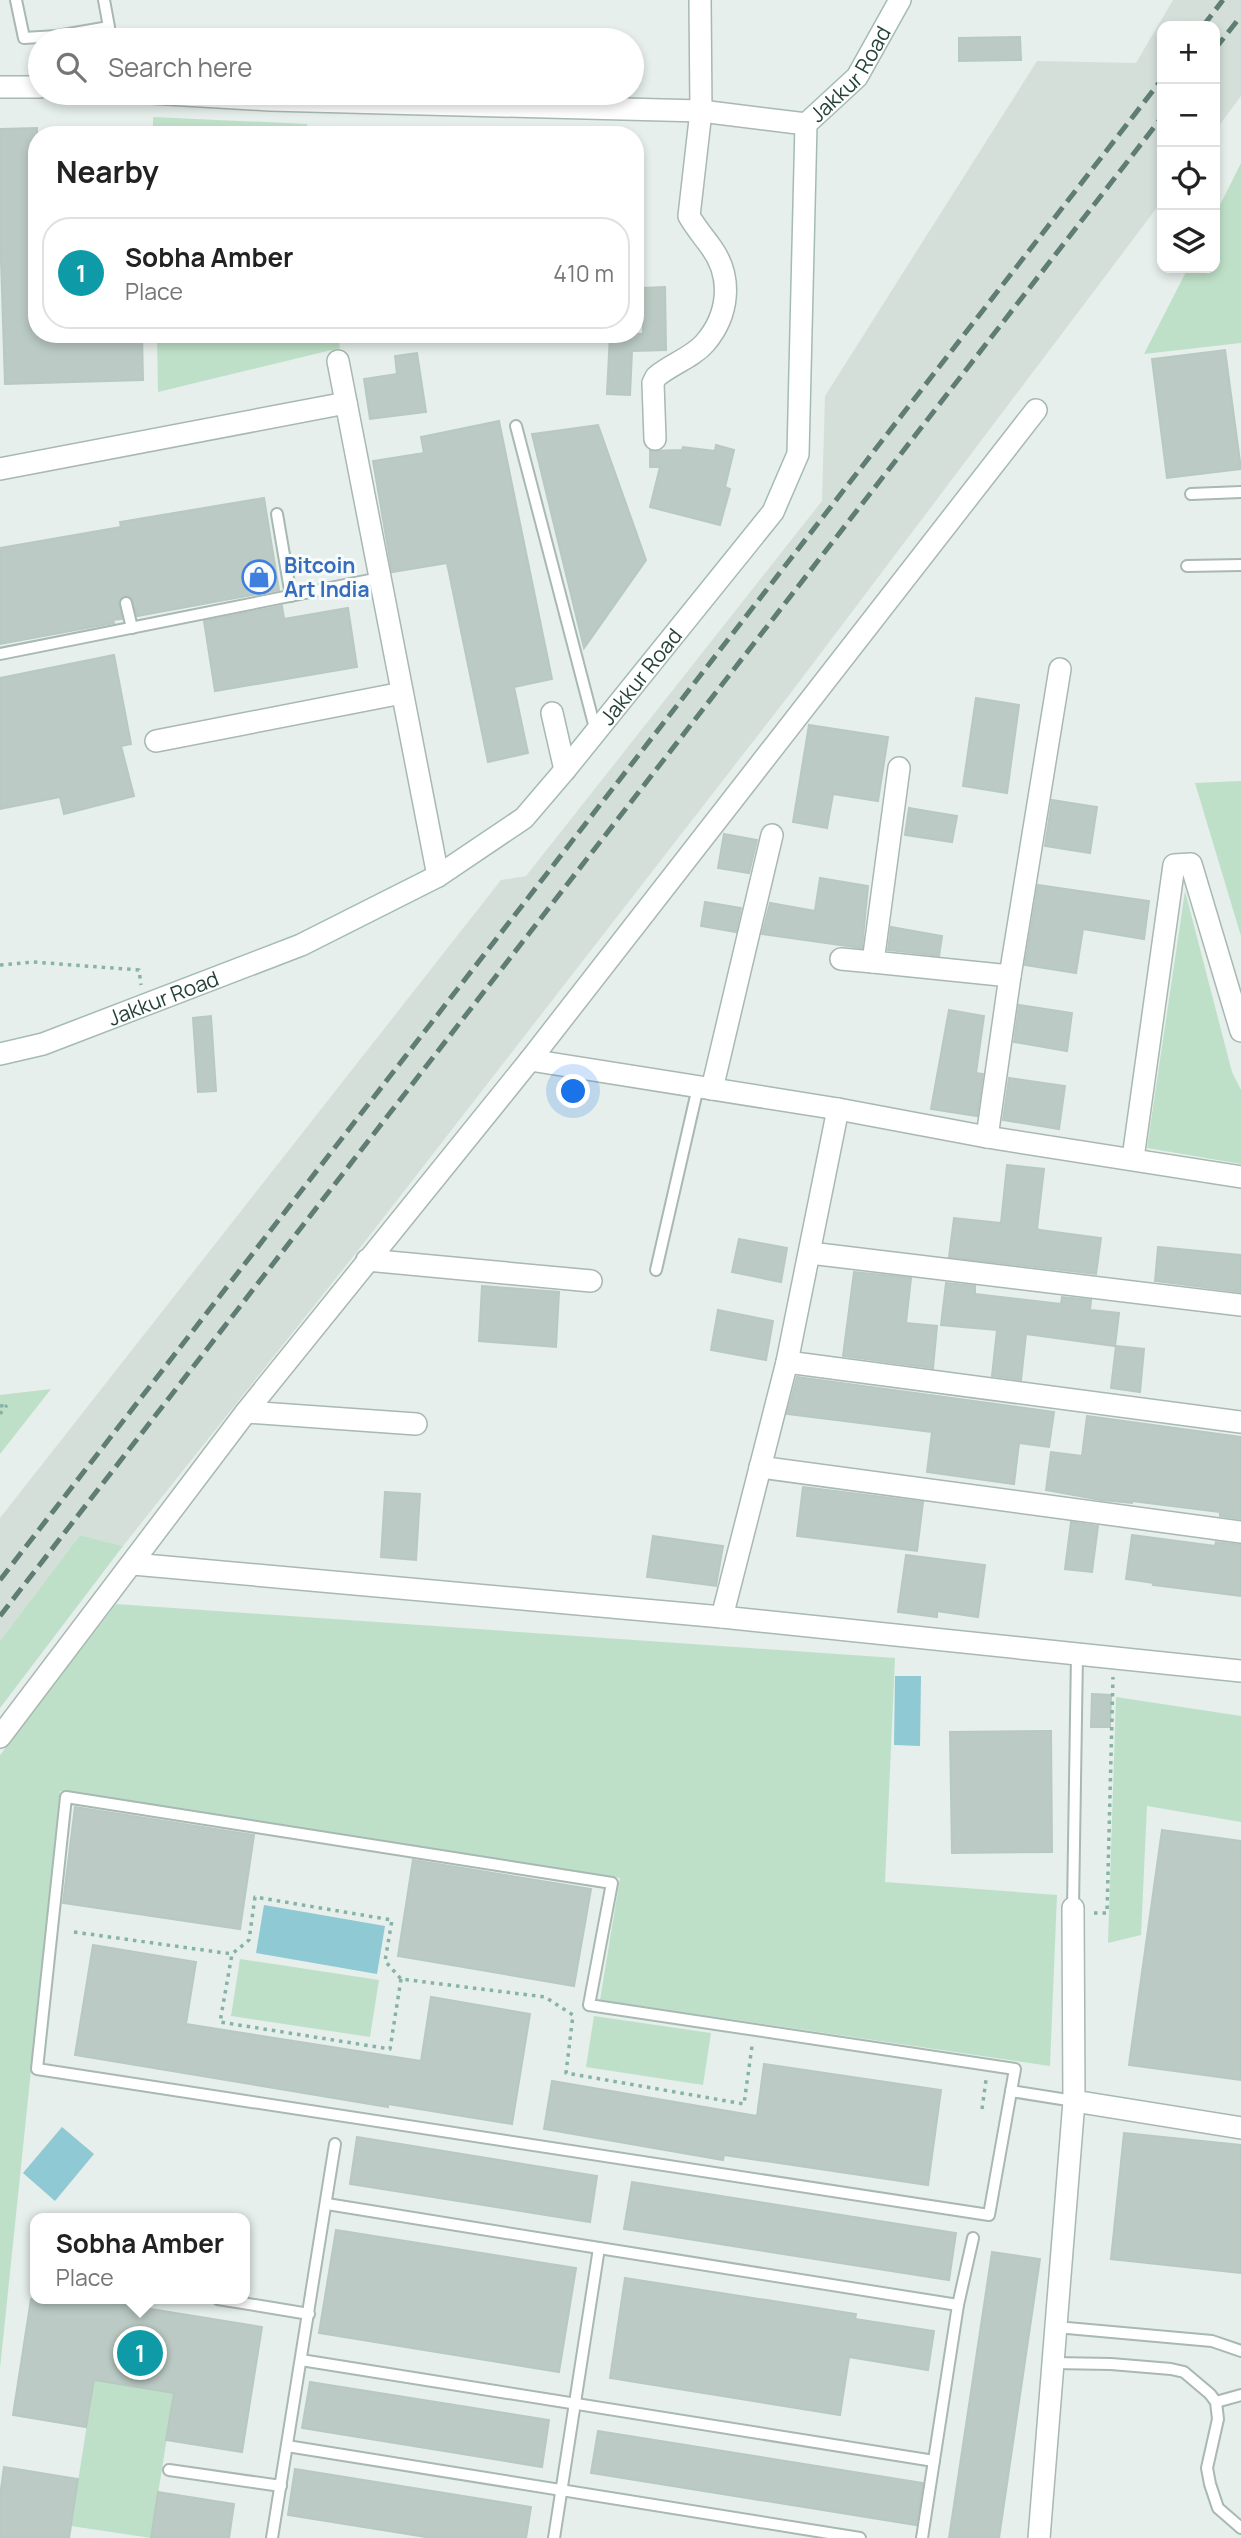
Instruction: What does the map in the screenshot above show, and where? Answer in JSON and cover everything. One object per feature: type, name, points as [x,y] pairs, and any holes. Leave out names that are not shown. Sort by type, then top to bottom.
[{"type":"street","points":[[655,439],[653,383],[656,377],[705,343],[725,309],[723,269],[689,216],[701,111],[699,0]]},
{"type":"street","name":"Jakkur Road","points":[[0,1054],[43,1044],[301,946],[438,876],[524,818],[565,770],[773,512],[798,454],[806,124],[857,77],[900,0]]},
{"type":"street","points":[[0,87],[28,87]]},
{"type":"street","points":[[466,105],[701,111],[806,124]]},
{"type":"street","points":[[338,361],[438,876]]},
{"type":"street","points":[[0,469],[346,402]]},
{"type":"street","points":[[0,1737],[246,1412],[530,1060],[1036,410]]},
{"type":"street","points":[[987,1137],[1060,669]]},
{"type":"street","points":[[156,741],[402,693]]},
{"type":"street","points":[[552,713],[565,770]]},
{"type":"street","points":[[873,962],[899,768]]},
{"type":"street","points":[[705,1088],[772,835]]},
{"type":"street","points":[[1133,1158],[1174,865],[1191,864],[1241,1031]]},
{"type":"street","points":[[841,959],[1010,976]]},
{"type":"street","points":[[530,1060],[1241,1177]]},
{"type":"street","points":[[722,1617],[787,1362],[838,1109]]},
{"type":"street","points":[[810,1253],[1241,1305]]},
{"type":"street","points":[[367,1261],[591,1280]]},
{"type":"street","points":[[787,1362],[1241,1422]]},
{"type":"street","points":[[246,1412],[416,1424]]},
{"type":"street","points":[[760,1466],[1241,1532]]},
{"type":"street","points":[[133,1564],[722,1617],[1241,1671]]},
{"type":"street","points":[[1040,2538],[1074,2101],[1073,1910]]},
{"type":"street","points":[[1074,2101],[1241,2127]]},
{"type":"lane","points":[[16,0],[24,38],[28,38]]},
{"type":"lane","points":[[104,0],[109,27],[104,28]]},
{"type":"lane","points":[[516,426],[596,732]]},
{"type":"lane","points":[[1191,494],[1241,492]]},
{"type":"lane","points":[[277,514],[291,596]]},
{"type":"lane","points":[[1187,566],[1241,565]]},
{"type":"lane","points":[[0,654],[380,578]]},
{"type":"lane","points":[[126,603],[132,628]]},
{"type":"lane","points":[[656,1270],[705,1088]]},
{"type":"lane","points":[[1073,1910],[1077,1654]]},
{"type":"lane","points":[[66,1797],[612,1883],[589,2005],[1015,2068],[1011,2091],[989,2215],[37,2069],[66,1797]]},
{"type":"lane","points":[[1011,2091],[1074,2101]]},
{"type":"lane","points":[[272,2538],[335,2144]]},
{"type":"lane","points":[[327,2204],[958,2305]]},
{"type":"lane","points":[[922,2538],[958,2305],[973,2238]]},
{"type":"lane","points":[[554,2538],[599,2248]]},
{"type":"lane","points":[[248,2304],[309,2314]]},
{"type":"lane","points":[[1056,2327],[1212,2341],[1241,2351]]},
{"type":"lane","points":[[302,2360],[934,2461]]},
{"type":"lane","points":[[1053,2362],[1111,2364],[1184,2372],[1216,2403],[1218,2419],[1208,2468],[1210,2484],[1218,2508],[1241,2528]]},
{"type":"lane","points":[[1216,2403],[1241,2395]]},
{"type":"lane","points":[[287,2446],[860,2538]]},
{"type":"lane","points":[[169,2470],[281,2486]]},
{"type":"path","points":[[0,965],[33,962],[139,970],[143,1006]]},
{"type":"path","points":[[0,1406],[7,1405],[0,1414]]},
{"type":"path","points":[[1073,1910],[1107,1913],[1114,1658]]},
{"type":"path","points":[[401,1979],[390,2049],[220,2022],[232,1954],[249,1940],[255,1897],[391,1920],[385,1961],[401,1979],[545,1997],[573,2015],[566,2073],[744,2104],[752,2039]]},
{"type":"path","points":[[74,1932],[232,1954]]},
{"type":"path","points":[[982,2109],[987,2075]]},
{"type":"shaded area","points":[[1173,0],[1241,0],[1241,96],[1220,124],[1220,21],[1161,21]]},
{"type":"shaded area","points":[[1157,27],[1157,208],[790,694],[356,1253],[123,1546],[80,1535],[0,1641],[0,1518],[501,880],[526,876],[822,501],[825,396],[1037,61],[1136,63]]},
{"type":"green space","points":[[153,117],[307,126],[153,126]]},
{"type":"green space","points":[[1241,163],[1241,343],[1144,354],[1185,273],[1220,273],[1220,205]]},
{"type":"green space","points":[[157,343],[339,343],[340,348],[158,392]]},
{"type":"green space","points":[[1241,781],[1241,936],[1195,783]]},
{"type":"green space","points":[[1185,891],[1232,1072],[1241,1090],[1241,1164],[1147,1148]]},
{"type":"green space","points":[[51,1389],[0,1454],[0,1395]]},
{"type":"green space","points":[[80,1535],[123,1546],[0,1708],[0,1641]]},
{"type":"green space","points":[[116,1604],[895,1658],[885,1882],[1057,1895],[1050,2066],[600,2000],[620,1878],[60,1791],[0,2369],[0,1755]]},
{"type":"green space","points":[[1116,1697],[1241,1716],[1241,1822],[1147,1806],[1141,1935],[1108,1943]]},
{"type":"green space","points":[[240,1959],[379,1980],[370,2037],[231,2016]]},
{"type":"green space","points":[[594,2016],[711,2033],[703,2085],[586,2067]]},
{"type":"green space","points":[[94,2380],[174,2393],[151,2538],[71,2526]]},
{"type":"water","points":[[895,1676],[921,1676],[920,1746],[894,1745]]},
{"type":"water","points":[[264,1905],[385,1926],[377,1974],[256,1953]]},
{"type":"water","points":[[62,2127],[94,2154],[55,2201],[23,2173]]},
{"type":"building","points":[[1020,37],[1021,60],[959,61],[959,38]]},
{"type":"building","points":[[28,128],[28,343],[142,343],[143,380],[5,384],[0,129]]},
{"type":"building","points":[[665,287],[666,350],[632,351],[630,395],[607,394],[610,343],[644,343],[644,288]]},
{"type":"building","points":[[1225,350],[1241,469],[1167,478],[1152,359]]},
{"type":"building","points":[[417,353],[426,412],[370,419],[364,379],[397,374],[395,356]]},
{"type":"building","points":[[499,421],[552,679],[514,687],[528,753],[488,762],[447,563],[392,572],[373,461],[424,453],[421,437]]},
{"type":"building","points":[[598,425],[646,560],[584,648],[532,434]]},
{"type":"building","points":[[716,445],[734,450],[725,487],[730,489],[720,525],[650,507],[660,467],[650,467],[650,451],[682,450],[683,447],[715,451]]},
{"type":"building","points":[[264,498],[279,590],[137,616],[132,598],[125,595],[118,601],[122,619],[113,620],[114,623],[0,644],[0,548],[121,527],[120,522]]},
{"type":"building","points":[[282,606],[284,619],[348,608],[357,667],[215,691],[204,621]]},
{"type":"building","points":[[114,655],[131,744],[121,746],[134,796],[64,814],[60,797],[0,809],[0,678]]},
{"type":"building","points":[[976,698],[1019,705],[1007,793],[963,786]]},
{"type":"building","points":[[809,725],[888,737],[878,801],[833,794],[827,828],[793,822]]},
{"type":"building","points":[[1052,800],[1097,807],[1090,853],[1045,846]]},
{"type":"building","points":[[909,808],[957,816],[952,842],[905,835]]},
{"type":"building","points":[[724,834],[757,840],[749,873],[718,868]]},
{"type":"building","points":[[820,878],[868,886],[862,948],[762,934],[770,903],[815,911]]},
{"type":"building","points":[[1038,885],[1149,901],[1144,939],[1083,929],[1076,973],[1025,965]]},
{"type":"building","points":[[705,902],[741,908],[736,932],[701,926]]},
{"type":"building","points":[[891,927],[942,936],[939,956],[888,950]]},
{"type":"building","points":[[1019,1005],[1072,1013],[1067,1051],[1014,1042]]},
{"type":"building","points":[[949,1010],[984,1016],[976,1073],[983,1074],[977,1116],[931,1109]]},
{"type":"building","points":[[211,1016],[216,1091],[198,1092],[193,1018]]},
{"type":"building","points":[[1009,1078],[1065,1086],[1059,1129],[1003,1120]]},
{"type":"building","points":[[1007,1165],[1044,1169],[1037,1229],[1101,1238],[1096,1274],[949,1257],[954,1218],[1001,1223]]},
{"type":"building","points":[[739,1239],[787,1248],[781,1282],[732,1272]]},
{"type":"building","points":[[1158,1247],[1241,1255],[1241,1292],[1155,1281]]},
{"type":"building","points":[[854,1272],[911,1278],[906,1323],[937,1326],[933,1368],[843,1356]]},
{"type":"building","points":[[946,1283],[975,1286],[975,1294],[1061,1304],[1062,1297],[1091,1300],[1090,1310],[1119,1313],[1115,1346],[1026,1334],[1021,1380],[992,1376],[997,1330],[941,1325]]},
{"type":"building","points":[[482,1286],[559,1292],[556,1347],[479,1341]]},
{"type":"building","points":[[718,1310],[773,1321],[766,1360],[711,1350]]},
{"type":"building","points":[[1116,1346],[1144,1349],[1140,1392],[1111,1388]]},
{"type":"building","points":[[797,1377],[1054,1412],[1049,1447],[1019,1443],[1014,1484],[927,1472],[932,1432],[787,1414]]},
{"type":"building","points":[[1087,1416],[1241,1437],[1241,1519],[1220,1516],[1220,1512],[1132,1501],[1101,1500],[1046,1490],[1051,1452],[1082,1456]]},
{"type":"building","points":[[803,1487],[923,1502],[917,1551],[797,1536]]},
{"type":"building","points":[[385,1492],[420,1494],[416,1560],[381,1557]]},
{"type":"building","points":[[1071,1522],[1098,1526],[1092,1572],[1065,1569]]},
{"type":"building","points":[[1132,1535],[1215,1546],[1216,1542],[1241,1545],[1241,1596],[1126,1579]]},
{"type":"building","points":[[653,1536],[723,1546],[716,1586],[647,1577]]},
{"type":"building","points":[[906,1555],[985,1565],[978,1617],[937,1611],[937,1617],[898,1612]]},
{"type":"building","points":[[1092,1694],[1111,1695],[1110,1727],[1091,1727]]},
{"type":"building","points":[[1051,1731],[1052,1852],[952,1853],[950,1732]]},
{"type":"building","points":[[75,1807],[254,1835],[240,1929],[63,1903]]},
{"type":"building","points":[[1162,1830],[1241,1841],[1241,2080],[1129,2065]]},
{"type":"building","points":[[413,1860],[591,1889],[574,1986],[398,1956]]},
{"type":"building","points":[[93,1945],[196,1962],[186,2024],[421,2061],[431,1997],[530,2014],[512,2124],[388,2104],[388,2107],[75,2055]]},
{"type":"building","points":[[764,2064],[941,2090],[928,2185],[724,2155],[723,2160],[544,2129],[552,2081],[757,2116]]},
{"type":"building","points":[[1124,2133],[1241,2145],[1241,2273],[1111,2259]]},
{"type":"building","points":[[357,2137],[597,2176],[590,2222],[350,2184]]},
{"type":"building","points":[[632,2182],[956,2233],[949,2280],[624,2229]]},
{"type":"building","points":[[336,2230],[576,2268],[559,2372],[319,2333]]},
{"type":"building","points":[[992,2252],[1040,2259],[999,2538],[949,2538]]},
{"type":"building","points":[[625,2278],[856,2314],[855,2319],[934,2331],[928,2370],[849,2357],[840,2415],[610,2378]]},
{"type":"building","points":[[30,2304],[120,2304],[262,2327],[242,2452],[166,2440],[174,2393],[94,2380],[86,2427],[13,2415]]},
{"type":"building","points":[[310,2382],[549,2420],[542,2467],[302,2428]]},
{"type":"building","points":[[598,2431],[923,2483],[916,2525],[591,2473]]},
{"type":"building","points":[[4,2467],[78,2479],[69,2538],[0,2538],[0,2496]]},
{"type":"building","points":[[295,2469],[531,2507],[526,2538],[432,2538],[288,2515]]},
{"type":"building","points":[[158,2492],[234,2504],[229,2538],[151,2538]]},
{"type":"railway","points":[[1207,21],[1223,0]]},
{"type":"railway","points":[[1220,43],[1241,16]]},
{"type":"railway","points":[[0,1580],[1158,84]]},
{"type":"railway","points":[[0,1616],[1157,123]]},
{"type":"place","name":"Bitcoin Art India","points":[[259,577]]},
{"type":"place","name":"Sobha Amber","points":[[140,2353]]}]
